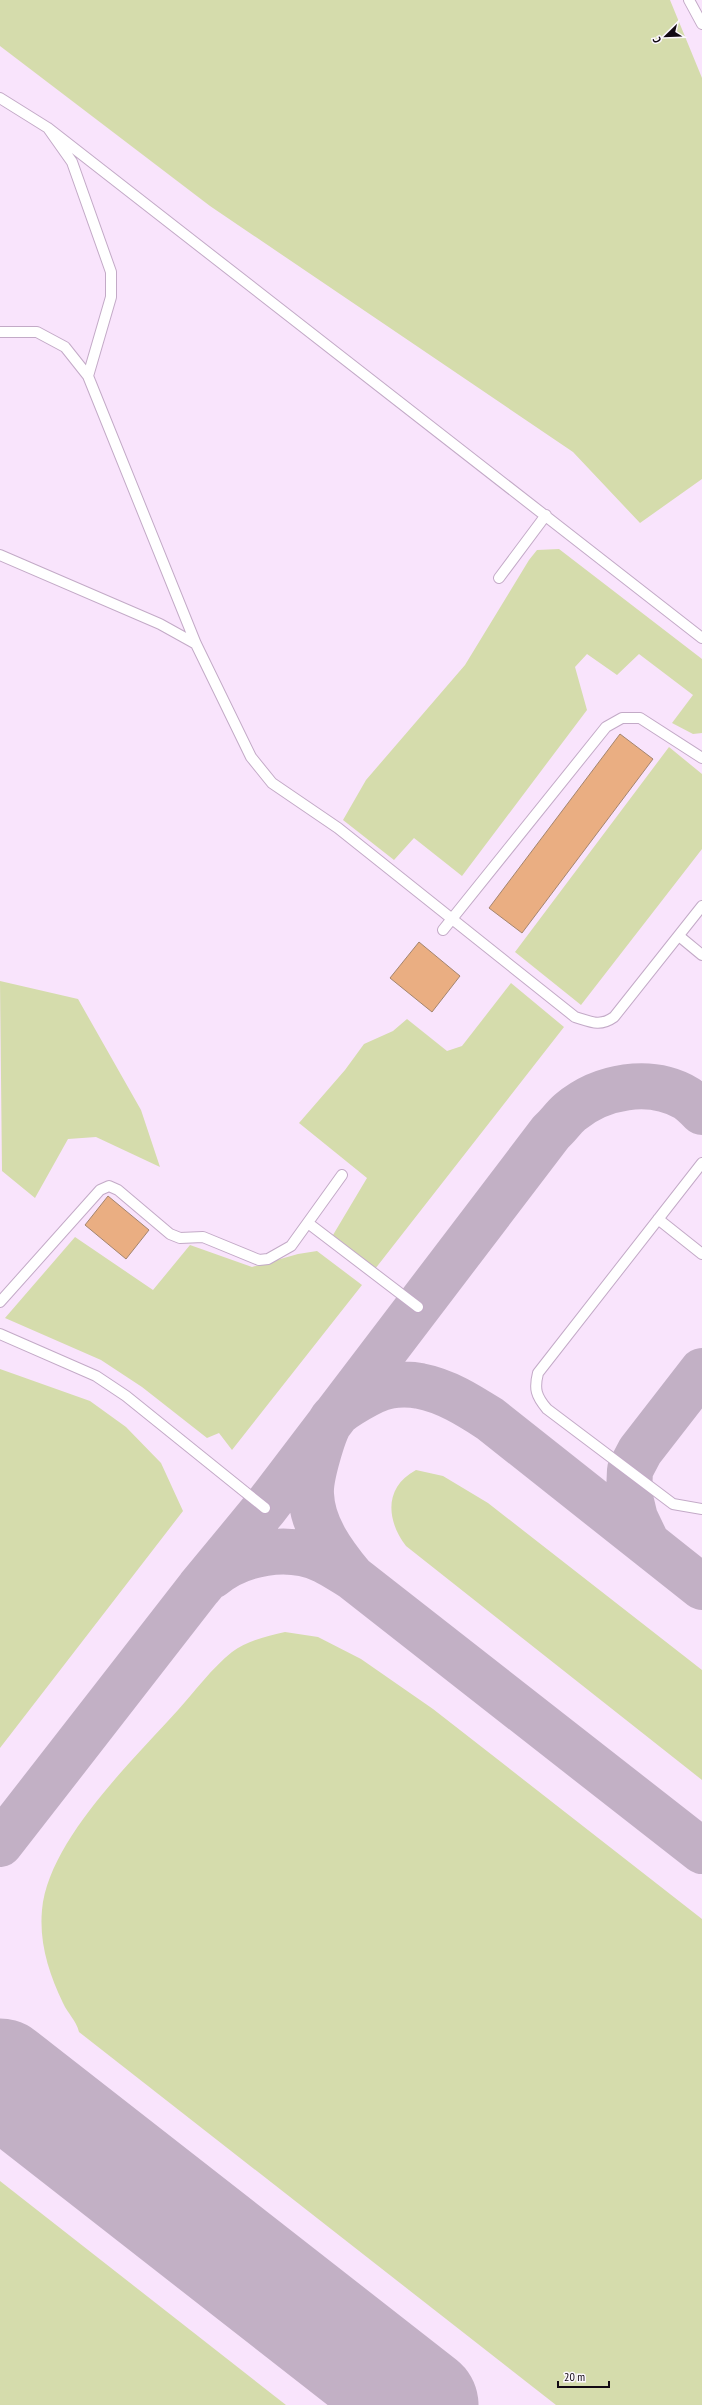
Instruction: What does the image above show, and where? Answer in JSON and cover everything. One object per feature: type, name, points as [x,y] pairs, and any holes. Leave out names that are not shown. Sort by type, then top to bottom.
[{"type":"lane","points":[[689,0],[702,24]]},
{"type":"lane","points":[[0,98],[48,128],[702,638]]},
{"type":"lane","points":[[48,128],[72,162],[111,272],[111,297],[88,376]]},
{"type":"lane","points":[[0,332],[37,332],[65,347],[88,376],[196,644],[251,757],[272,783],[338,828],[575,1017],[598,1024],[605,1023],[614,1017],[702,906]]},
{"type":"lane","points":[[499,578],[546,515]]},
{"type":"lane","points":[[0,555],[160,624],[196,644]]},
{"type":"lane","points":[[443,930],[606,727],[622,718],[640,718],[702,758]]},
{"type":"lane","points":[[678,936],[702,955]]},
{"type":"lane","points":[[702,1163],[538,1373],[534,1388],[538,1399],[547,1409],[673,1504],[702,1509]]},
{"type":"lane","points":[[0,1302],[100,1190],[109,1186],[118,1190],[170,1234],[180,1238],[203,1237],[259,1260],[268,1259],[291,1246],[342,1175]]},
{"type":"lane","points":[[658,1219],[702,1254]]},
{"type":"lane","points":[[308,1223],[418,1307]]},
{"type":"lane","points":[[0,1334],[96,1376],[126,1396],[265,1508]]},
{"type":"green space","points":[[0,0],[670,0],[702,78],[702,479],[640,523],[573,452],[210,206],[0,46]]},
{"type":"green space","points":[[559,549],[702,659],[702,733],[693,734],[672,723],[693,695],[639,654],[617,675],[587,654],[575,667],[587,710],[462,876],[414,838],[394,860],[343,820],[366,780],[465,665],[529,560],[537,550]]},
{"type":"green space","points":[[669,747],[702,774],[702,849],[581,1005],[515,952]]},
{"type":"green space","points":[[0,981],[78,999],[141,1110],[160,1167],[96,1137],[68,1139],[35,1198],[2,1171]]},
{"type":"green space","points":[[511,983],[564,1027],[375,1269],[333,1235],[367,1178],[299,1123],[345,1070],[364,1044],[393,1031],[407,1019],[447,1051],[462,1046]]},
{"type":"green space","points":[[75,1237],[153,1290],[190,1245],[252,1267],[298,1254],[317,1251],[362,1285],[232,1450],[219,1433],[207,1438],[142,1387],[101,1360],[5,1318]]},
{"type":"green space","points":[[0,1369],[90,1401],[126,1427],[161,1463],[183,1511],[0,1748]]},
{"type":"green space","points":[[416,1470],[443,1476],[488,1503],[702,1670],[702,1780],[406,1546],[399,1536],[395,1526],[392,1515],[392,1505],[398,1485]]},
{"type":"green space","points":[[285,1632],[318,1637],[361,1659],[433,1709],[702,1919],[702,2405],[556,2405],[79,2032],[76,2024],[65,2007],[49,1970],[41,1922],[48,1884],[59,1857],[95,1803],[218,1665],[232,1652],[244,1645],[264,1637]]},
{"type":"green space","points":[[0,2181],[286,2405],[0,2405]]},
{"type":"building","points":[[620,734],[653,759],[522,933],[489,908]]},
{"type":"building","points":[[419,942],[460,976],[432,1012],[390,978]]},
{"type":"building","points":[[108,1196],[149,1230],[126,1259],[85,1225]]},
{"type":"taxiway","points":[[0,1844],[199,1588],[265,1508],[551,1132],[565,1117],[582,1103],[596,1096],[626,1087],[642,1086],[672,1092],[688,1099],[702,1112]]},
{"type":"taxiway","points":[[647,1543],[635,1518],[629,1493],[630,1470],[640,1451],[702,1371]]},
{"type":"taxiway","points":[[212,1576],[237,1561],[251,1556],[265,1553],[295,1552],[323,1560],[352,1577],[331,1549],[319,1528],[315,1517],[312,1506],[311,1487],[318,1455],[328,1425],[342,1409],[375,1390],[396,1385],[416,1385],[430,1388],[448,1395],[490,1419],[702,1587]]},
{"type":"taxiway","points":[[352,1577],[702,1851]]},
{"type":"runway","points":[[0,2076],[421,2405]]}]
